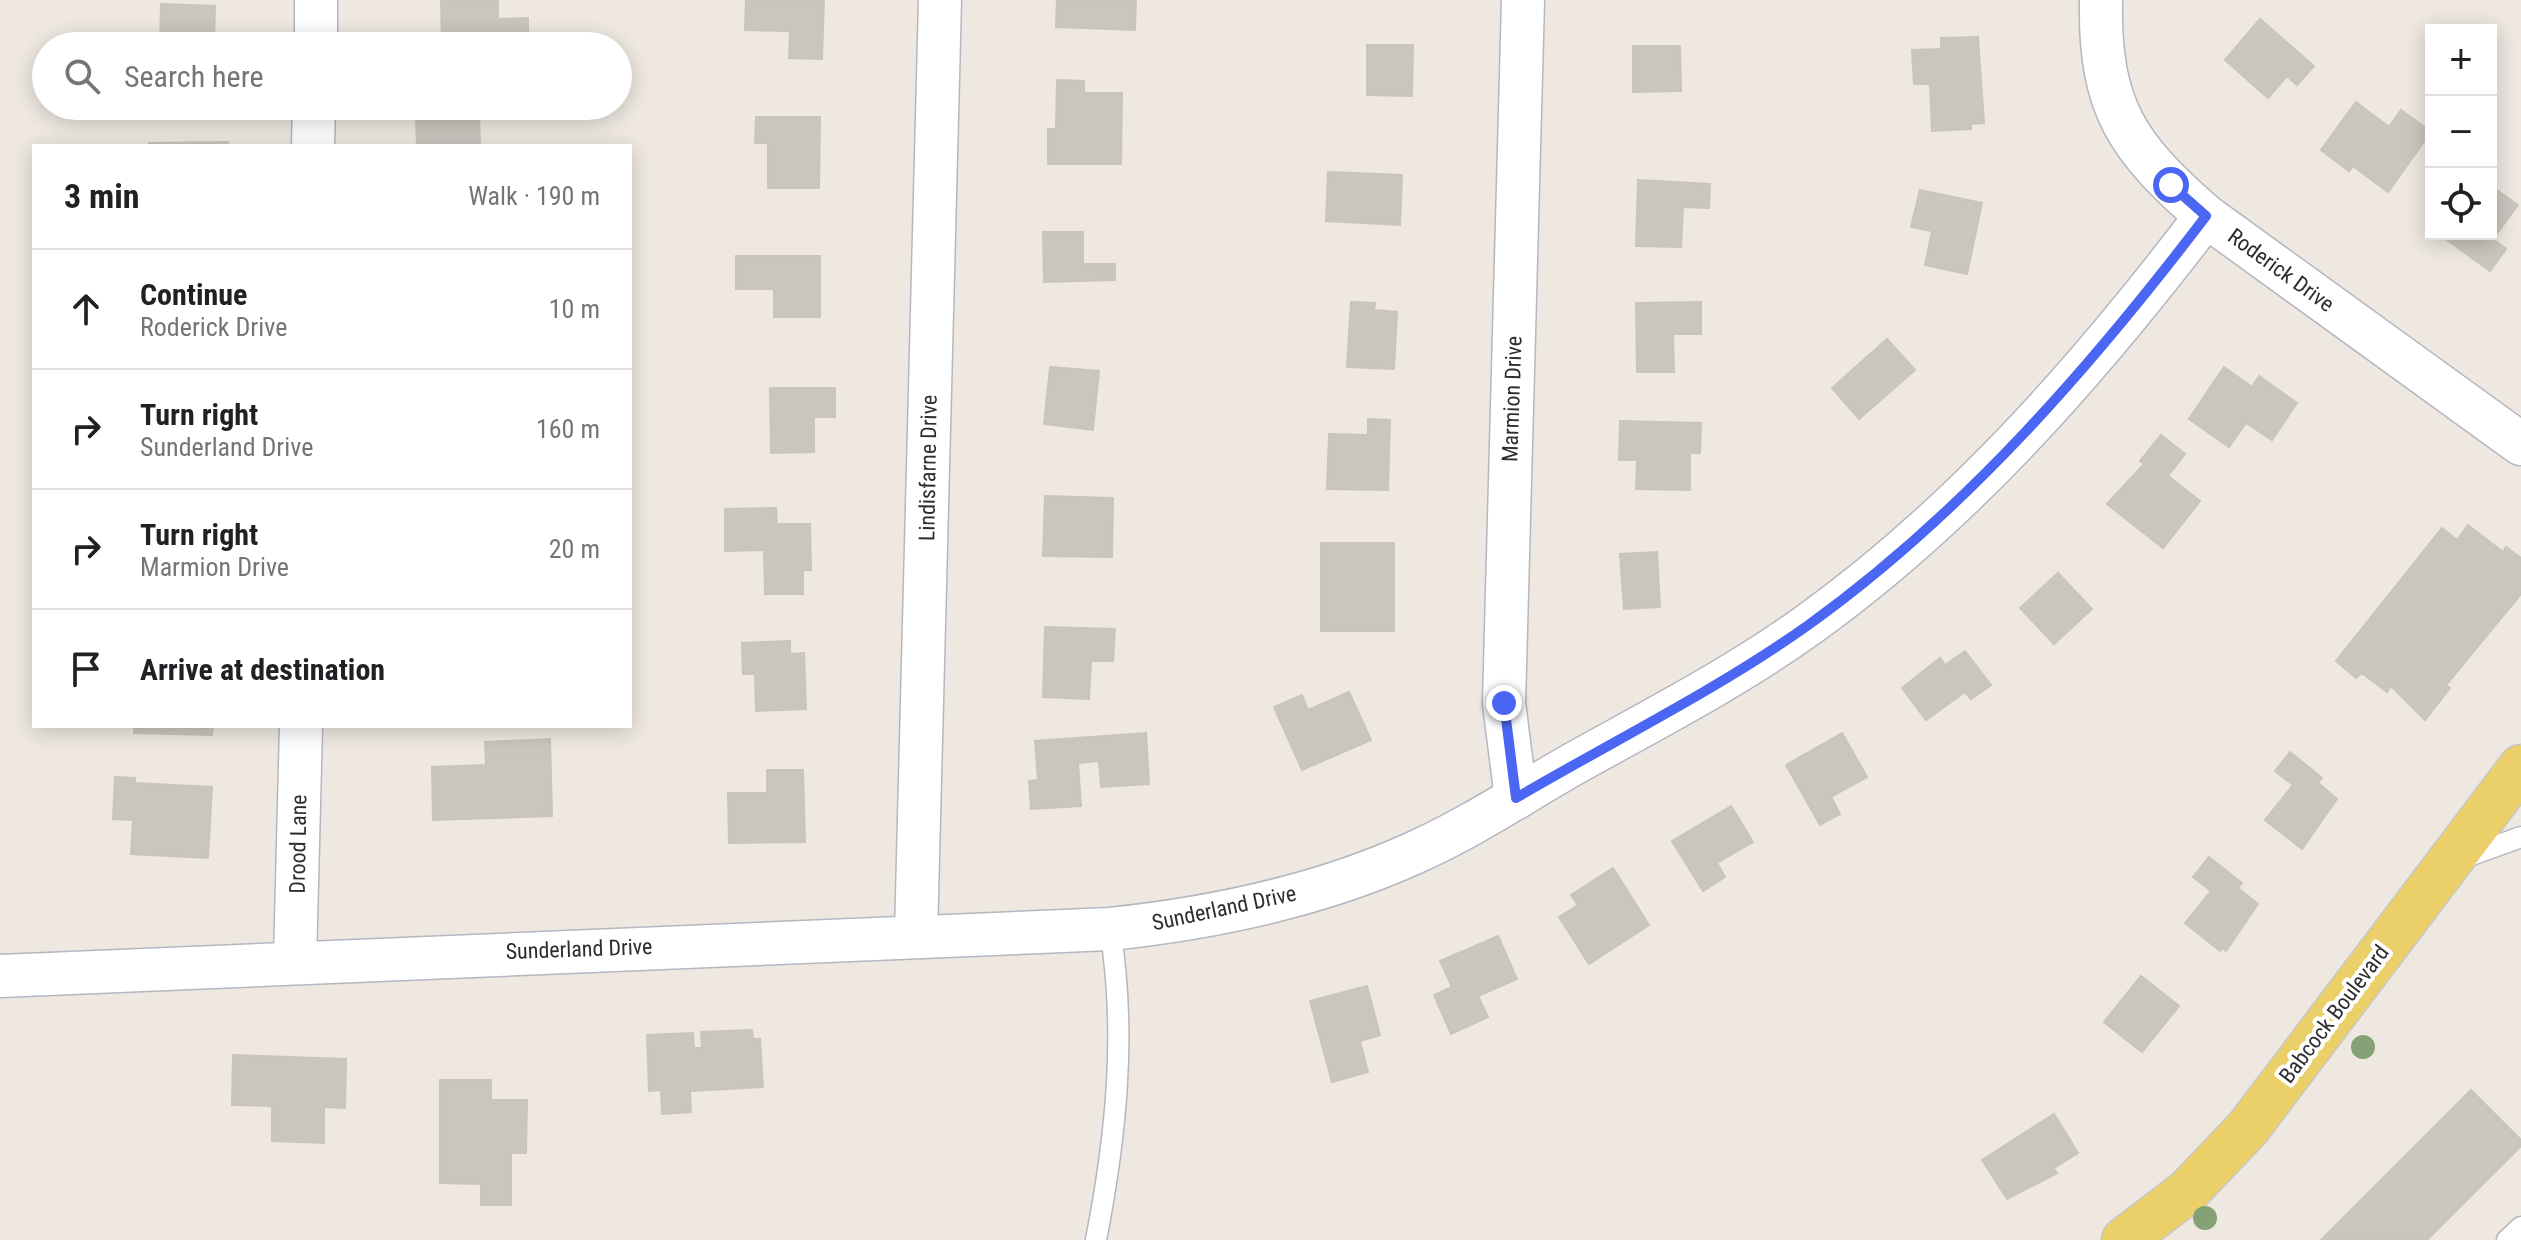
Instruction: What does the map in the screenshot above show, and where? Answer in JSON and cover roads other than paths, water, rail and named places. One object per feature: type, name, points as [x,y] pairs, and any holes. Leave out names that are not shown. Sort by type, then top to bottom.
[{"type":"main road","name":"Babcock Boulevard","points":[[2140,1236],[2248,1128],[2521,767]]},
{"type":"street","points":[[316,0],[316,32]]},
{"type":"street","name":"Lindisfarne Drive","points":[[916,935],[940,0]]},
{"type":"street","name":"Marmion Drive","points":[[1516,798],[1504,703],[1523,0]]},
{"type":"street","name":"Roderick Drive","points":[[2101,0],[2105,75],[2123,127],[2171,185],[2206,216],[2521,444]]},
{"type":"street","points":[[313,144],[314,120]]},
{"type":"street","name":"Sunderland Drive","points":[[0,976],[295,961],[1110,929],[1219,914],[1358,875],[1415,852],[1516,798],[1757,659],[1808,625],[1918,537],[2001,458],[2060,396],[2144,298],[2206,216]]},
{"type":"street","name":"Drood Lane","points":[[295,961],[301,728]]},
{"type":"lane","points":[[2448,863],[2521,837]]},
{"type":"lane","points":[[1096,1240],[1113,1153],[1119,1059],[1118,979],[1110,929]]},
{"type":"lane","points":[[2507,1240],[2521,1227]]}]
